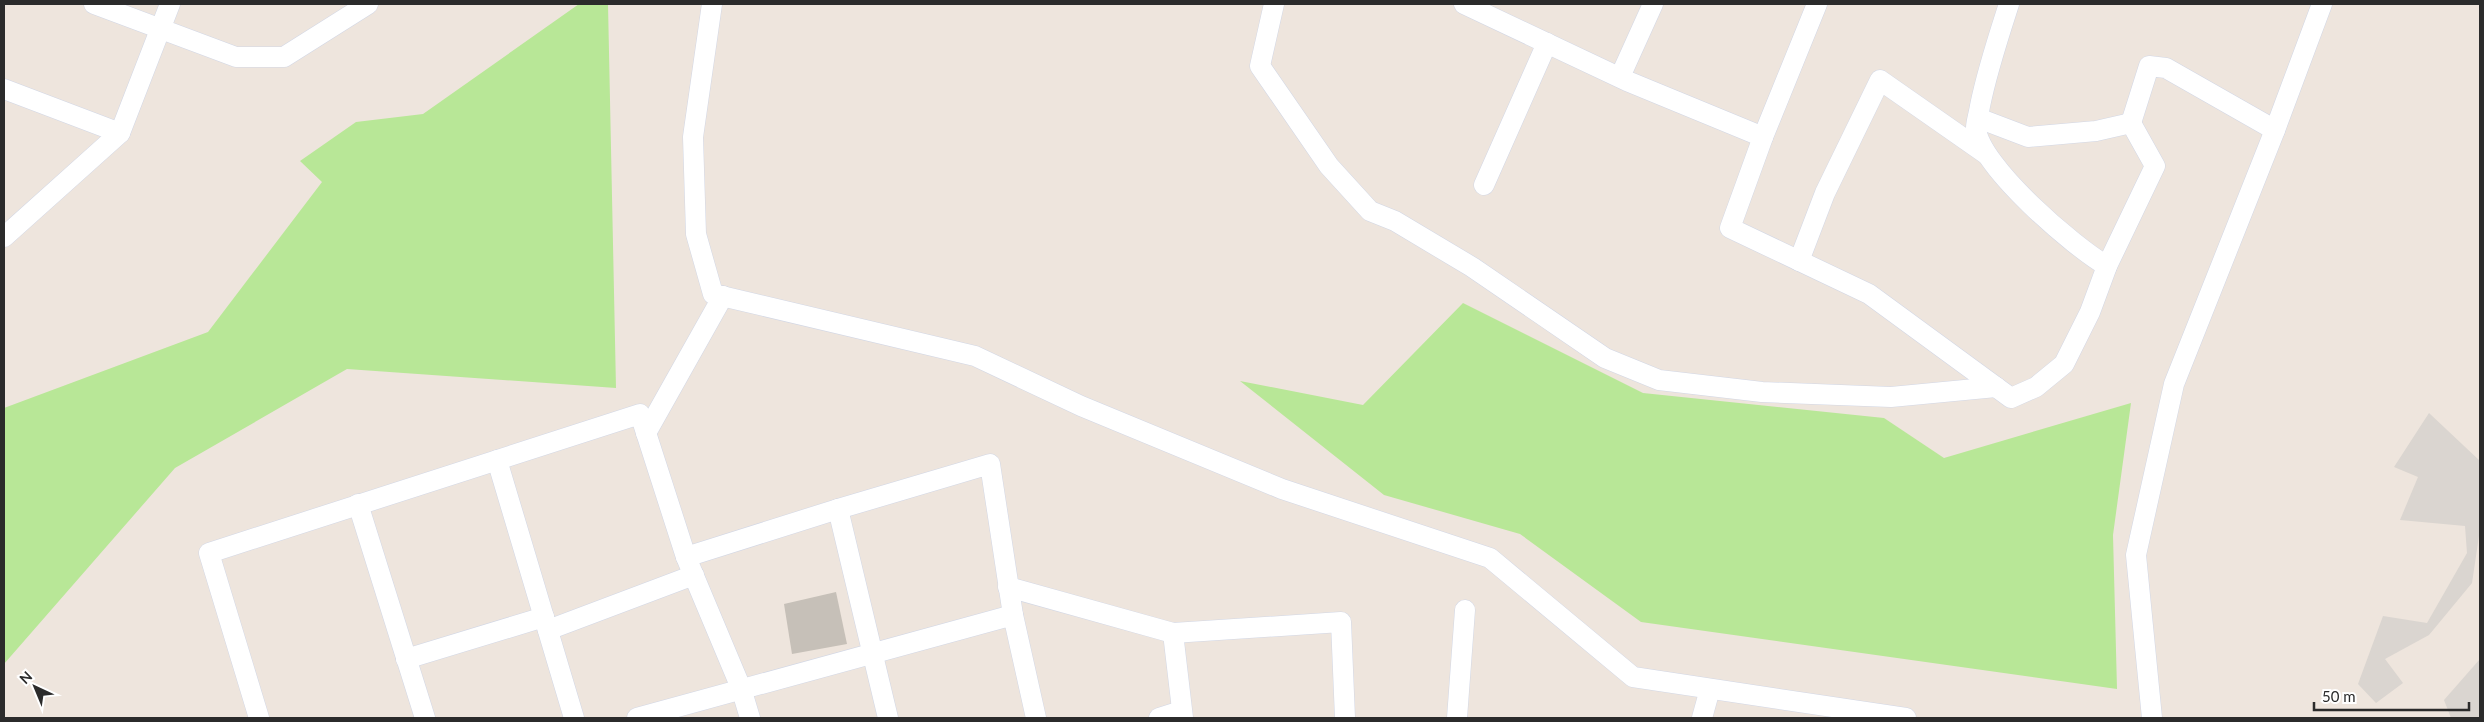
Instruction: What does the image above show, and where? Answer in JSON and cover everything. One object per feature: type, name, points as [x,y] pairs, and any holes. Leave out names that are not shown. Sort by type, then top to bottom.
[{"type":"street","points":[[94,4],[236,57],[284,57],[368,4]]},
{"type":"street","points":[[4,237],[120,133],[170,4]]},
{"type":"street","points":[[712,4],[693,137],[696,234],[713,294],[975,356],[1081,406],[1282,489],[1490,558],[1633,677],[1906,718]]},
{"type":"street","points":[[1274,4],[1260,66],[1329,166],[1370,211],[1395,221],[1472,267],[1605,358],[1659,380],[1762,392],[1891,397],[1996,387]]},
{"type":"street","points":[[1464,4],[1501,12],[1547,43],[1620,77],[1763,137]]},
{"type":"street","points":[[1620,77],[1653,4]]},
{"type":"street","points":[[1817,4],[1763,137],[1730,228],[1869,294],[2011,398],[2036,388],[2064,364],[2090,312],[2107,266],[2155,166],[2131,123],[2149,66],[2166,68],[2275,130]]},
{"type":"street","points":[[1986,154],[1976,129],[1985,80],[2009,4]]},
{"type":"street","points":[[2152,718],[2136,555],[2174,384],[2275,130],[2322,4]]},
{"type":"street","points":[[1484,185],[1547,43]]},
{"type":"street","points":[[1799,261],[1825,193],[1880,80],[1986,154],[2015,188],[2089,256],[2107,266]]},
{"type":"street","points":[[4,89],[120,133]]},
{"type":"street","points":[[1978,118],[2028,136],[2096,130],[2131,123]]},
{"type":"street","points":[[646,433],[723,296]]},
{"type":"street","points":[[259,718],[209,553],[640,414],[686,557],[741,688],[750,718]]},
{"type":"street","points":[[497,460],[574,718]]},
{"type":"street","points":[[686,557],[838,508],[990,464],[1013,615],[1036,718]]},
{"type":"street","points":[[358,504],[425,718]]},
{"type":"street","points":[[838,508],[888,718]]},
{"type":"street","points":[[406,659],[546,624],[694,575]]},
{"type":"street","points":[[1008,587],[1172,633],[1341,622],[1345,718]]},
{"type":"street","points":[[1457,718],[1465,610]]},
{"type":"street","points":[[637,718],[1013,615]]},
{"type":"street","points":[[1158,718],[1182,714],[1172,633]]},
{"type":"street","points":[[1702,718],[1710,689]]},
{"type":"green space","points":[[579,4],[608,4],[616,388],[347,369],[175,468],[4,664],[4,408],[208,332],[322,182],[300,161],[356,122],[423,114]]},
{"type":"green space","points":[[1463,303],[1643,393],[1884,418],[1944,458],[2131,403],[2113,535],[2117,689],[1641,622],[1520,534],[1384,495],[1240,381],[1363,405]]},
{"type":"shaded area","points":[[2429,413],[2480,461],[2480,529],[2472,583],[2429,635],[2385,659],[2403,683],[2376,703],[2358,684],[2383,616],[2427,623],[2467,553],[2465,526],[2400,520],[2418,477],[2394,467]]},
{"type":"shaded area","points":[[2480,659],[2480,718],[2451,718],[2444,700]]},
{"type":"building","points":[[836,592],[847,644],[792,654],[784,604]]}]
